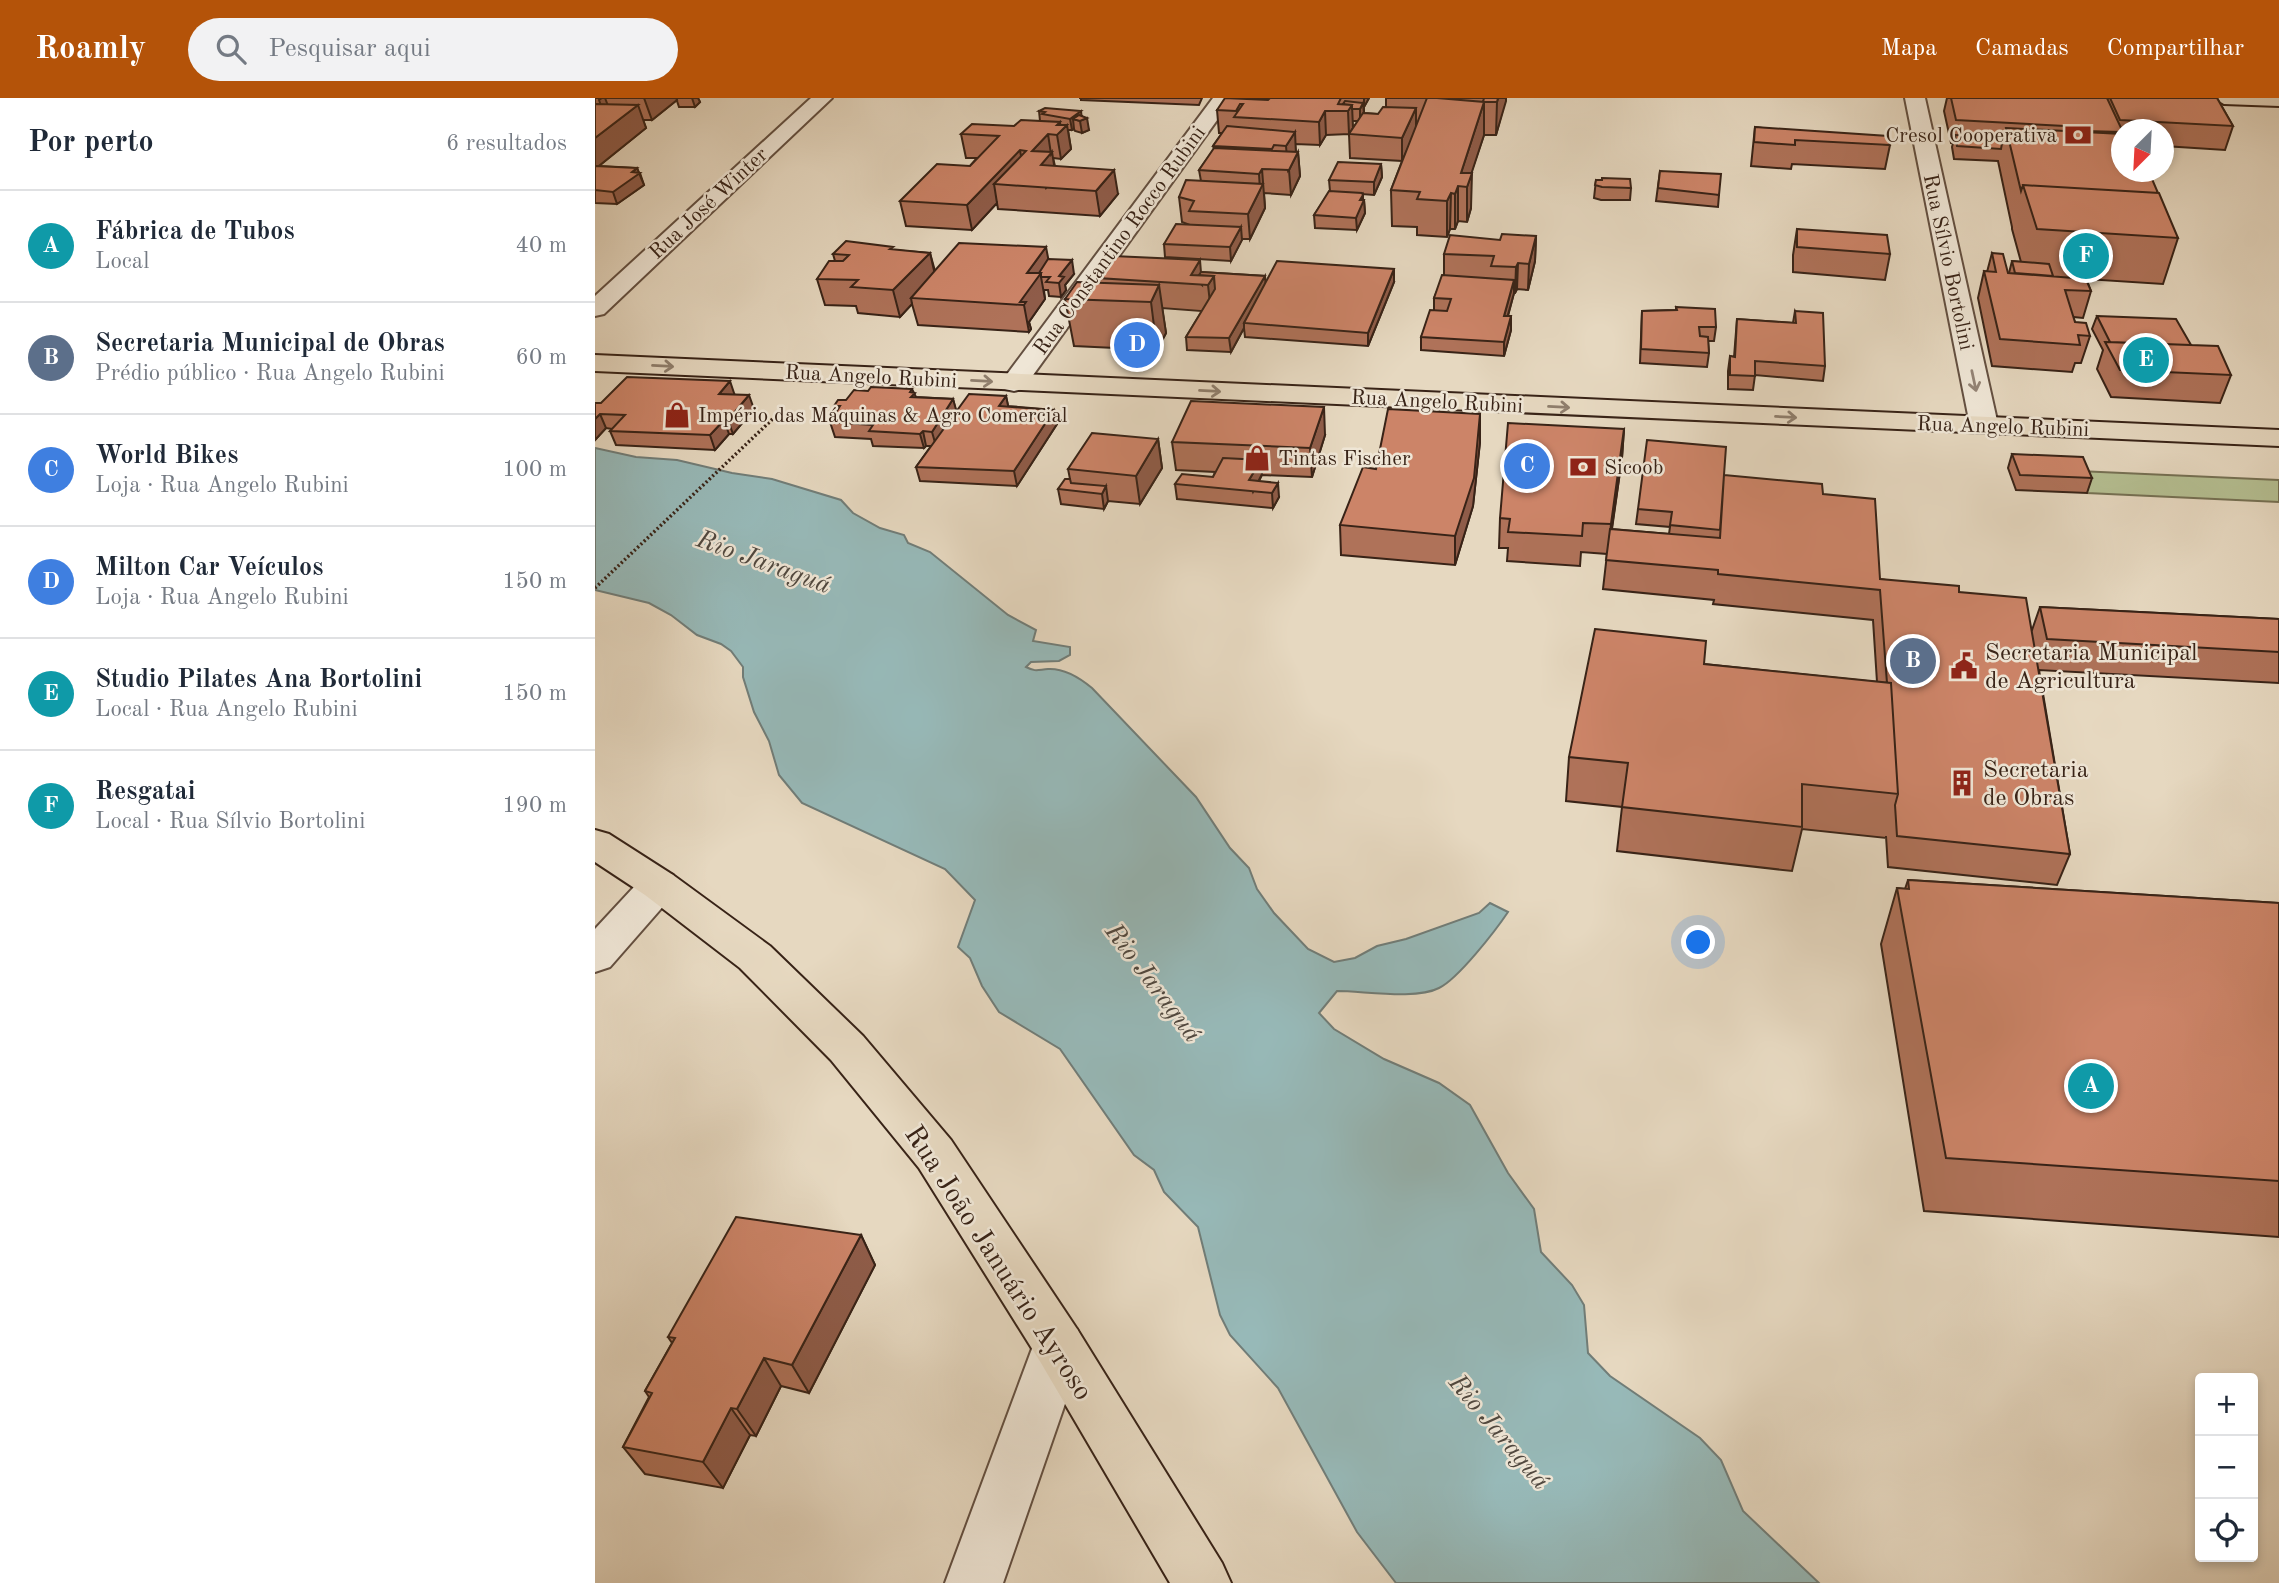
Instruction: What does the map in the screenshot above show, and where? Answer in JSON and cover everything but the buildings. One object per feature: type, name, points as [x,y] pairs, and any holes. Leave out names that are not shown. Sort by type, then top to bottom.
[{"type":"main road","points":[[2224,98],[2279,100]]},
{"type":"main road","name":"Rua Angelo Rubini","points":[[595,363],[2279,438]]},
{"type":"main road","name":"Rua João Januário Ayroso","points":[[595,842],[659,885],[755,957],[847,1048],[935,1154],[1059,1346],[1202,1583]]},
{"type":"street","name":"Rua José Winter","points":[[595,309],[822,98]]},
{"type":"street","name":"Rua Constantino Rocco Rubini","points":[[1014,383],[1223,98]]},
{"type":"street","name":"Rua Sílvio Bortolini","points":[[1915,98],[1984,425]]},
{"type":"street","points":[[595,956],[659,885]]},
{"type":"street","points":[[974,1583],[1059,1346]]},
{"type":"path","points":[[595,588],[743,450],[816,373]]},
{"type":"green space","points":[[2078,471],[2279,480],[2279,502],[2087,493]]},
{"type":"water","name":"Rio Jaraguá","points":[[595,448],[636,457],[677,460],[772,479],[841,500],[853,513],[880,528],[904,535],[908,543],[930,552],[1008,615],[1036,630],[1033,641],[1070,647],[1070,655],[1059,661],[1031,662],[1026,667],[1066,672],[1092,688],[1196,797],[1230,848],[1249,868],[1257,889],[1274,913],[1308,949],[1334,962],[1355,958],[1377,946],[1406,939],[1479,913],[1490,903],[1508,912],[1466,965],[1439,988],[1417,994],[1337,991],[1319,1013],[1334,1029],[1384,1059],[1439,1083],[1470,1105],[1508,1173],[1534,1209],[1541,1252],[1572,1285],[1584,1305],[1588,1353],[1610,1376],[1700,1438],[1721,1460],[1743,1511],[1819,1583],[1396,1583],[1357,1532],[1278,1388],[1230,1335],[1220,1315],[1198,1227],[1164,1192],[1154,1170],[1134,1155],[1060,1049],[999,1012],[982,986],[970,958],[958,947],[975,900],[945,869],[802,803],[779,775],[769,741],[754,712],[743,677],[743,667],[731,651],[697,635],[671,615],[649,603],[595,590]]},
{"type":"place","name":"Cresol Cooperativa","points":[[2078,135]]},
{"type":"place","name":"Resgatai","points":[[2086,256]]},
{"type":"place","name":"Milton Car Veículos","points":[[1137,345]]},
{"type":"place","name":"Studio Pilates Ana Bortolini","points":[[2146,360]]},
{"type":"place","name":"Império das Máquinas & Agro Comercial","points":[[677,415]]},
{"type":"place","name":"Tintas Fischer","points":[[1257,458]]},
{"type":"place","name":"World Bikes","points":[[1527,466]]},
{"type":"place","name":"Sicoob","points":[[1583,467]]},
{"type":"place","name":"Secretaria Municipal de Obras","points":[[1913,661]]},
{"type":"place","name":"Secretaria Municipal de Agricultura","points":[[1964,666]]},
{"type":"place","name":"Secretaria de Obras","points":[[1962,783]]},
{"type":"place","name":"Fábrica de Tubos","points":[[2091,1086]]}]
